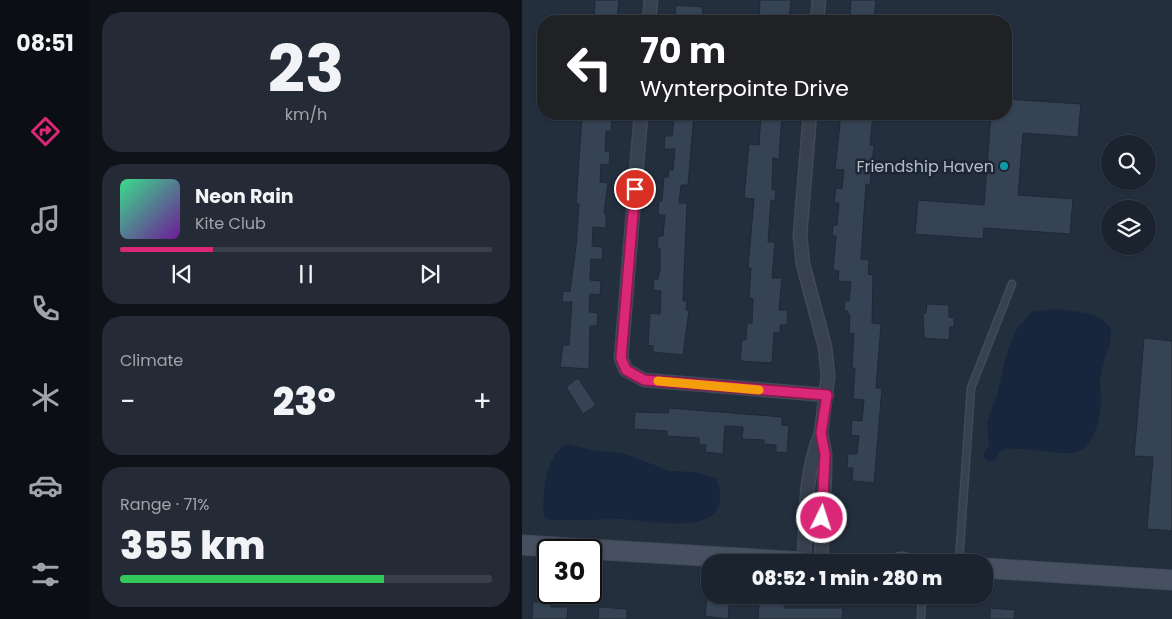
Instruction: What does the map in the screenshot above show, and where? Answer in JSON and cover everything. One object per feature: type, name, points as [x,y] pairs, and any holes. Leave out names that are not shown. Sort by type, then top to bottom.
[{"type":"street","points":[[650,15],[651,0]]},
{"type":"street","points":[[818,15],[819,0]]},
{"type":"street","points":[[641,120],[621,358],[626,370],[644,380],[827,395]]},
{"type":"street","points":[[804,554],[810,470],[813,453],[821,433],[828,376],[825,347],[804,264],[800,235],[810,120]]},
{"type":"street","points":[[821,433],[825,454],[821,554]]},
{"type":"street","points":[[522,545],[701,556]]},
{"type":"street","points":[[993,569],[1172,580]]},
{"type":"lane","points":[[960,554],[972,388],[1012,284]]},
{"type":"lane","points":[[921,619],[922,604]]},
{"type":"water","points":[[1058,309],[1095,316],[1101,319],[1111,330],[1110,342],[1100,379],[1101,402],[1097,426],[1090,441],[1081,450],[1070,453],[1057,453],[1006,449],[999,452],[995,460],[989,461],[984,457],[984,453],[989,446],[987,422],[997,395],[1005,359],[1016,330],[1031,312]]},
{"type":"water","points":[[567,444],[598,451],[623,453],[670,471],[694,472],[716,478],[720,498],[715,512],[704,519],[689,523],[619,519],[550,520],[545,517],[543,512],[547,474],[554,456]]},
{"type":"building","points":[[595,0],[619,0],[618,15],[594,15]]},
{"type":"building","points":[[760,0],[791,0],[790,15],[759,15]]},
{"type":"building","points":[[851,0],[876,0],[874,15],[850,15]]},
{"type":"building","points":[[676,5],[703,7],[702,15],[675,15]]},
{"type":"building","name":"Friendship Haven","points":[[1012,99],[1081,104],[1078,137],[1023,133],[1018,195],[1073,199],[1070,234],[984,228],[983,239],[915,234],[918,200],[984,205],[991,120],[1012,120]]},
{"type":"building","points":[[582,120],[612,120],[611,131],[606,131],[605,151],[610,151],[609,165],[601,164],[600,182],[608,183],[604,213],[606,214],[606,228],[593,227],[592,246],[603,247],[602,260],[591,259],[590,280],[601,281],[600,295],[590,294],[589,312],[598,313],[597,326],[590,326],[589,369],[560,367],[563,345],[569,345],[572,302],[562,302],[563,291],[570,292],[579,204],[576,204]]},
{"type":"building","points":[[673,120],[693,120],[688,185],[681,185],[679,203],[687,203],[683,301],[687,301],[686,310],[689,310],[683,355],[653,352],[653,346],[648,345],[650,313],[660,314],[661,291],[653,290],[654,279],[658,279],[660,270],[660,248],[657,248],[658,236],[663,236],[665,215],[658,215],[659,201],[662,201],[664,177],[668,177],[669,170],[673,170],[675,149],[664,149],[665,136],[672,136]]},
{"type":"building","points":[[761,120],[782,120],[779,159],[773,158],[772,190],[776,190],[775,201],[771,200],[768,242],[775,242],[772,278],[782,278],[779,310],[788,310],[787,325],[780,325],[780,333],[774,332],[772,363],[740,361],[742,340],[746,340],[747,323],[752,323],[753,299],[749,298],[751,268],[748,268],[754,199],[744,198],[749,144],[759,145]]},
{"type":"building","points":[[840,120],[872,120],[870,145],[874,145],[870,185],[866,184],[861,259],[869,260],[868,274],[873,275],[872,323],[881,324],[876,388],[882,388],[874,483],[852,481],[853,468],[847,468],[848,454],[857,454],[859,436],[851,435],[852,420],[862,421],[864,400],[853,399],[855,368],[852,368],[854,334],[849,333],[850,315],[848,315],[848,311],[844,311],[845,301],[849,301],[851,282],[838,281],[839,271],[833,270],[836,236],[832,236],[833,225],[837,225],[839,203],[834,203],[836,188],[842,189],[844,170],[835,169]]},
{"type":"building","points":[[927,304],[949,305],[949,317],[954,318],[954,327],[950,327],[949,340],[924,338],[923,313],[926,313]]},
{"type":"building","points":[[1144,338],[1172,341],[1172,531],[1147,529],[1153,457],[1134,456]]},
{"type":"building","points":[[578,378],[596,405],[583,414],[566,387]]},
{"type":"building","points":[[669,408],[782,417],[782,425],[789,426],[787,453],[776,452],[776,445],[764,444],[764,440],[742,439],[743,427],[725,426],[723,454],[705,452],[706,445],[699,445],[699,438],[667,436],[667,431],[634,429],[635,412],[668,413]]},
{"type":"building","points":[[533,602],[537,602],[537,604],[551,604],[551,607],[568,607],[567,619],[532,619]]},
{"type":"building","points":[[706,604],[729,604],[728,619],[705,616]]},
{"type":"building","points":[[759,604],[785,605],[784,608],[843,608],[842,619],[758,619]]},
{"type":"building","points":[[599,607],[627,609],[627,619],[598,619]]},
{"type":"building","points":[[990,608],[1015,610],[1014,619],[990,619]]},
{"type":"slow traffic","points":[[658,381],[759,390]]},
{"type":"place","name":"Friendship Haven","points":[[1004,166]]},
{"type":"route","points":[[635,189],[621,358],[626,370],[644,380],[827,395],[821,433],[825,454],[822,518]]}]
